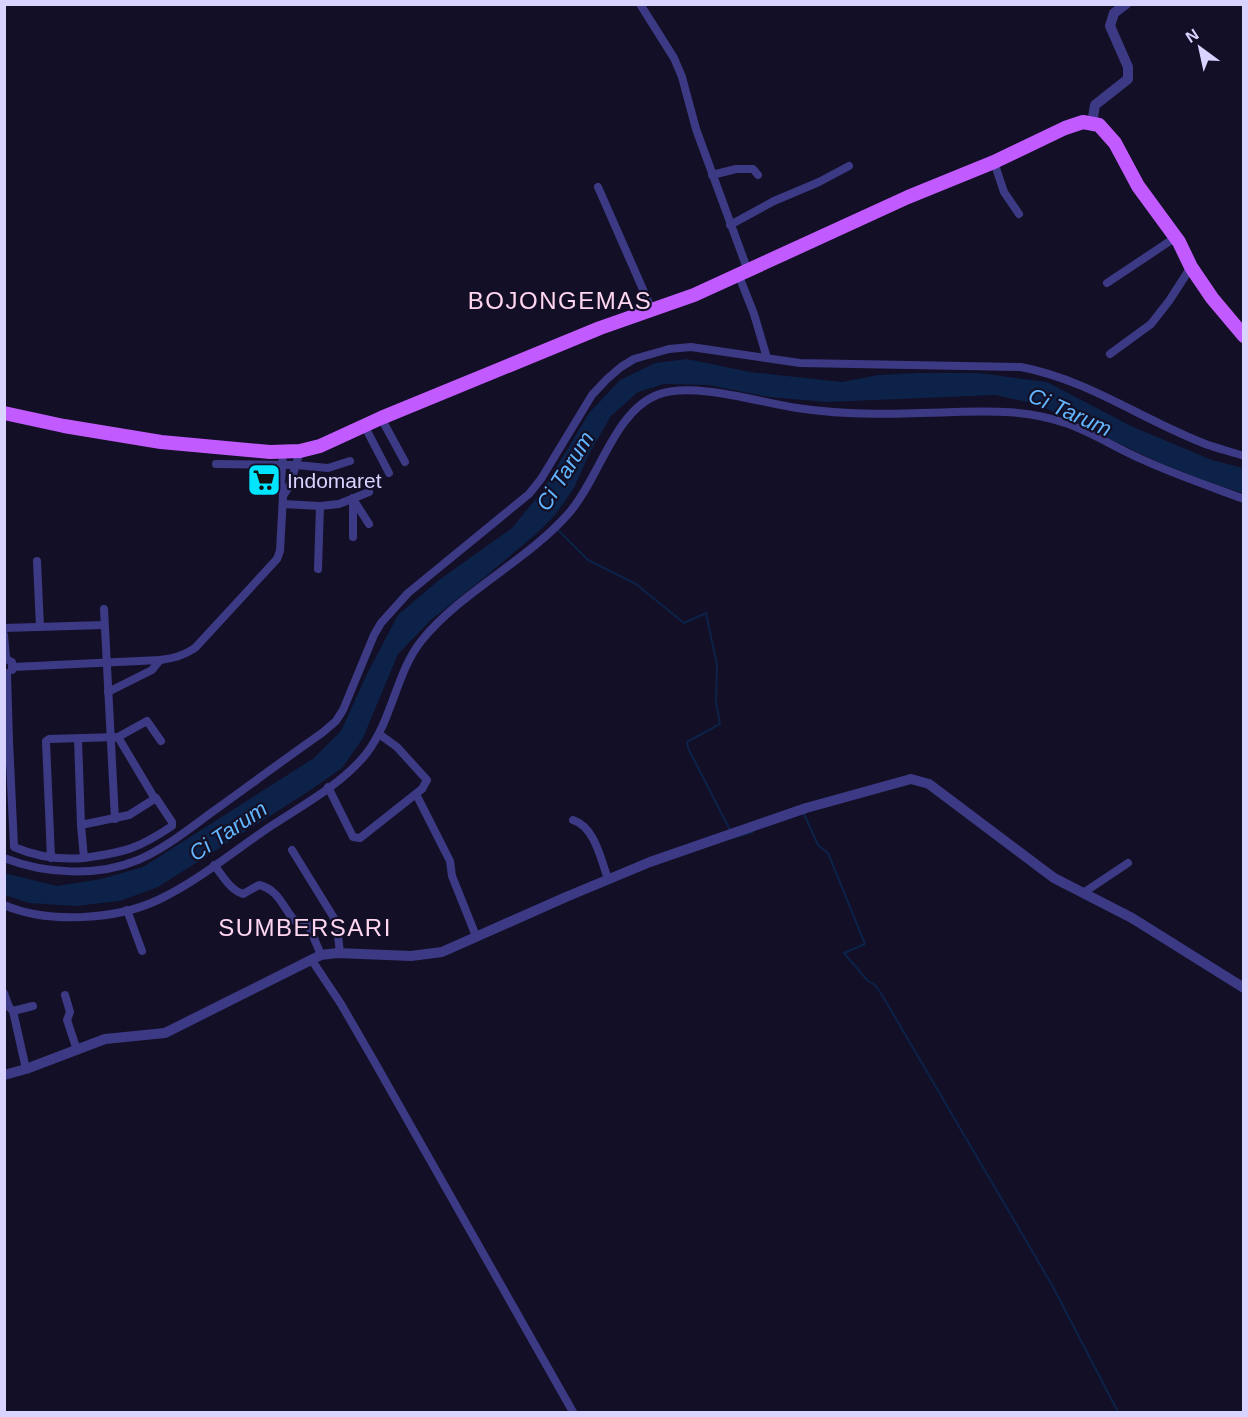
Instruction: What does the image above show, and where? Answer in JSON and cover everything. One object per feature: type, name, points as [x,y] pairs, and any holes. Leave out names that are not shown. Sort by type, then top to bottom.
[{"type":"main road","points":[[4,413],[63,426],[161,442],[270,452],[283,459],[330,442],[364,425],[600,328],[694,295],[908,197],[1083,122],[1099,125],[1115,143],[1138,186],[1176,237],[1191,267],[1212,298],[1244,336]]},
{"type":"street","points":[[640,4],[674,58],[682,78],[696,129],[730,225],[767,358]]},
{"type":"street","points":[[1092,123],[1095,105],[1128,79],[1128,67],[1110,26],[1114,13],[1126,4]]},
{"type":"street","points":[[994,162],[1004,192],[1019,214]]},
{"type":"street","points":[[730,225],[774,201],[819,182],[849,166]]},
{"type":"street","points":[[712,175],[736,169],[753,169],[758,175]]},
{"type":"street","points":[[598,187],[652,310]]},
{"type":"street","points":[[1107,283],[1176,237]]},
{"type":"street","points":[[1110,354],[1151,324],[1169,302],[1191,267]]},
{"type":"street","points":[[4,858],[41,870],[61,872],[95,869],[136,861],[180,835],[336,721],[381,623],[408,593],[529,494],[542,479],[592,395],[621,367],[634,359],[681,347],[710,349],[800,363],[1021,367],[1046,371],[1089,388],[1208,445],[1244,456]]},
{"type":"street","points":[[4,906],[37,914],[78,918],[127,910],[156,901],[214,865],[324,790],[364,755],[379,734],[408,663],[423,638],[458,606],[554,529],[571,511],[589,486],[630,413],[656,395],[688,389],[800,409],[853,414],[999,410],[1032,414],[1066,423],[1140,459],[1244,499]]},
{"type":"street","points":[[381,418],[405,462]]},
{"type":"street","points":[[364,425],[389,473]]},
{"type":"street","points":[[283,500],[300,451]]},
{"type":"street","points":[[8,671],[105,661],[177,658],[195,648],[277,559],[280,551],[283,459]]},
{"type":"street","points":[[216,464],[283,459],[296,465],[328,468],[350,461]]},
{"type":"street","points":[[283,500],[320,506],[339,504],[369,492]]},
{"type":"street","points":[[353,498],[369,524]]},
{"type":"street","points":[[353,498],[353,537]]},
{"type":"street","points":[[318,569],[320,506]]},
{"type":"street","points":[[37,561],[40,627]]},
{"type":"street","points":[[104,609],[105,661],[114,737],[115,819]]},
{"type":"street","points":[[4,628],[104,625]]},
{"type":"street","points":[[4,635],[5,658],[11,660],[6,706],[14,847]]},
{"type":"street","points":[[108,692],[152,670],[160,660]]},
{"type":"street","points":[[51,858],[45,744],[49,740],[114,737],[147,721],[161,741]]},
{"type":"street","points":[[324,790],[353,837],[356,838],[360,838],[416,794],[427,781],[398,747],[379,734]]},
{"type":"street","points":[[4,843],[29,854],[51,858],[84,858],[118,853],[138,847],[172,826],[159,800],[155,799],[114,737]]},
{"type":"street","points":[[78,739],[84,858]]},
{"type":"street","points":[[4,1075],[26,1070],[105,1039],[119,1036],[155,1036],[165,1033],[316,957],[340,954],[411,956],[442,952],[608,879],[806,808],[911,780],[928,784],[1054,878],[1132,918],[1244,988]]},
{"type":"street","points":[[416,794],[450,861],[452,876],[476,936]]},
{"type":"street","points":[[81,825],[129,815],[155,799]]},
{"type":"street","points":[[573,820],[586,827],[608,879]]},
{"type":"street","points":[[292,850],[334,918]]},
{"type":"street","points":[[1083,893],[1128,862]]},
{"type":"street","points":[[214,865],[234,890],[243,894],[259,885],[274,892],[296,922],[308,924],[316,957],[341,1004],[573,1413]]},
{"type":"street","points":[[127,910],[142,951]]},
{"type":"street","points":[[338,936],[340,954]]},
{"type":"street","points":[[4,993],[13,1011],[26,1070]]},
{"type":"street","points":[[65,995],[70,1012],[67,1020],[77,1050]]},
{"type":"street","points":[[13,1011],[33,1006]]},
{"type":"water","name":"Ci Tarum","points":[[687,359],[750,372],[842,382],[878,375],[979,373],[1047,382],[1133,427],[1212,460],[1243,468],[1243,493],[1158,462],[1037,404],[995,395],[827,402],[769,397],[708,385],[664,384],[638,392],[611,416],[589,454],[574,488],[555,515],[536,534],[431,620],[398,654],[363,738],[342,768],[158,887],[120,901],[76,906],[29,903],[5,895],[4,873],[57,886],[101,879],[143,867],[314,758],[341,731],[367,674],[398,615],[439,580],[512,528],[543,490],[589,413],[620,380],[655,363]]},
{"type":"waterway","points":[[557,529],[588,560],[636,584],[684,623],[706,613],[717,665],[716,702],[720,724],[687,742],[730,830]]},
{"type":"waterway","points":[[804,814],[818,845],[828,853],[865,944],[844,953],[882,995],[1052,1285],[1118,1412]]},
{"type":"waterway","points":[[733,838],[753,832]]},
{"type":"tunnel","points":[[334,918],[338,936]]},
{"type":"place","name":"Indomaret","points":[[264,480]]},
{"type":"district","name":"BOJONGEMAS","points":[[560,300]]},
{"type":"district","name":"SUMBERSARI","points":[[305,927]]}]
